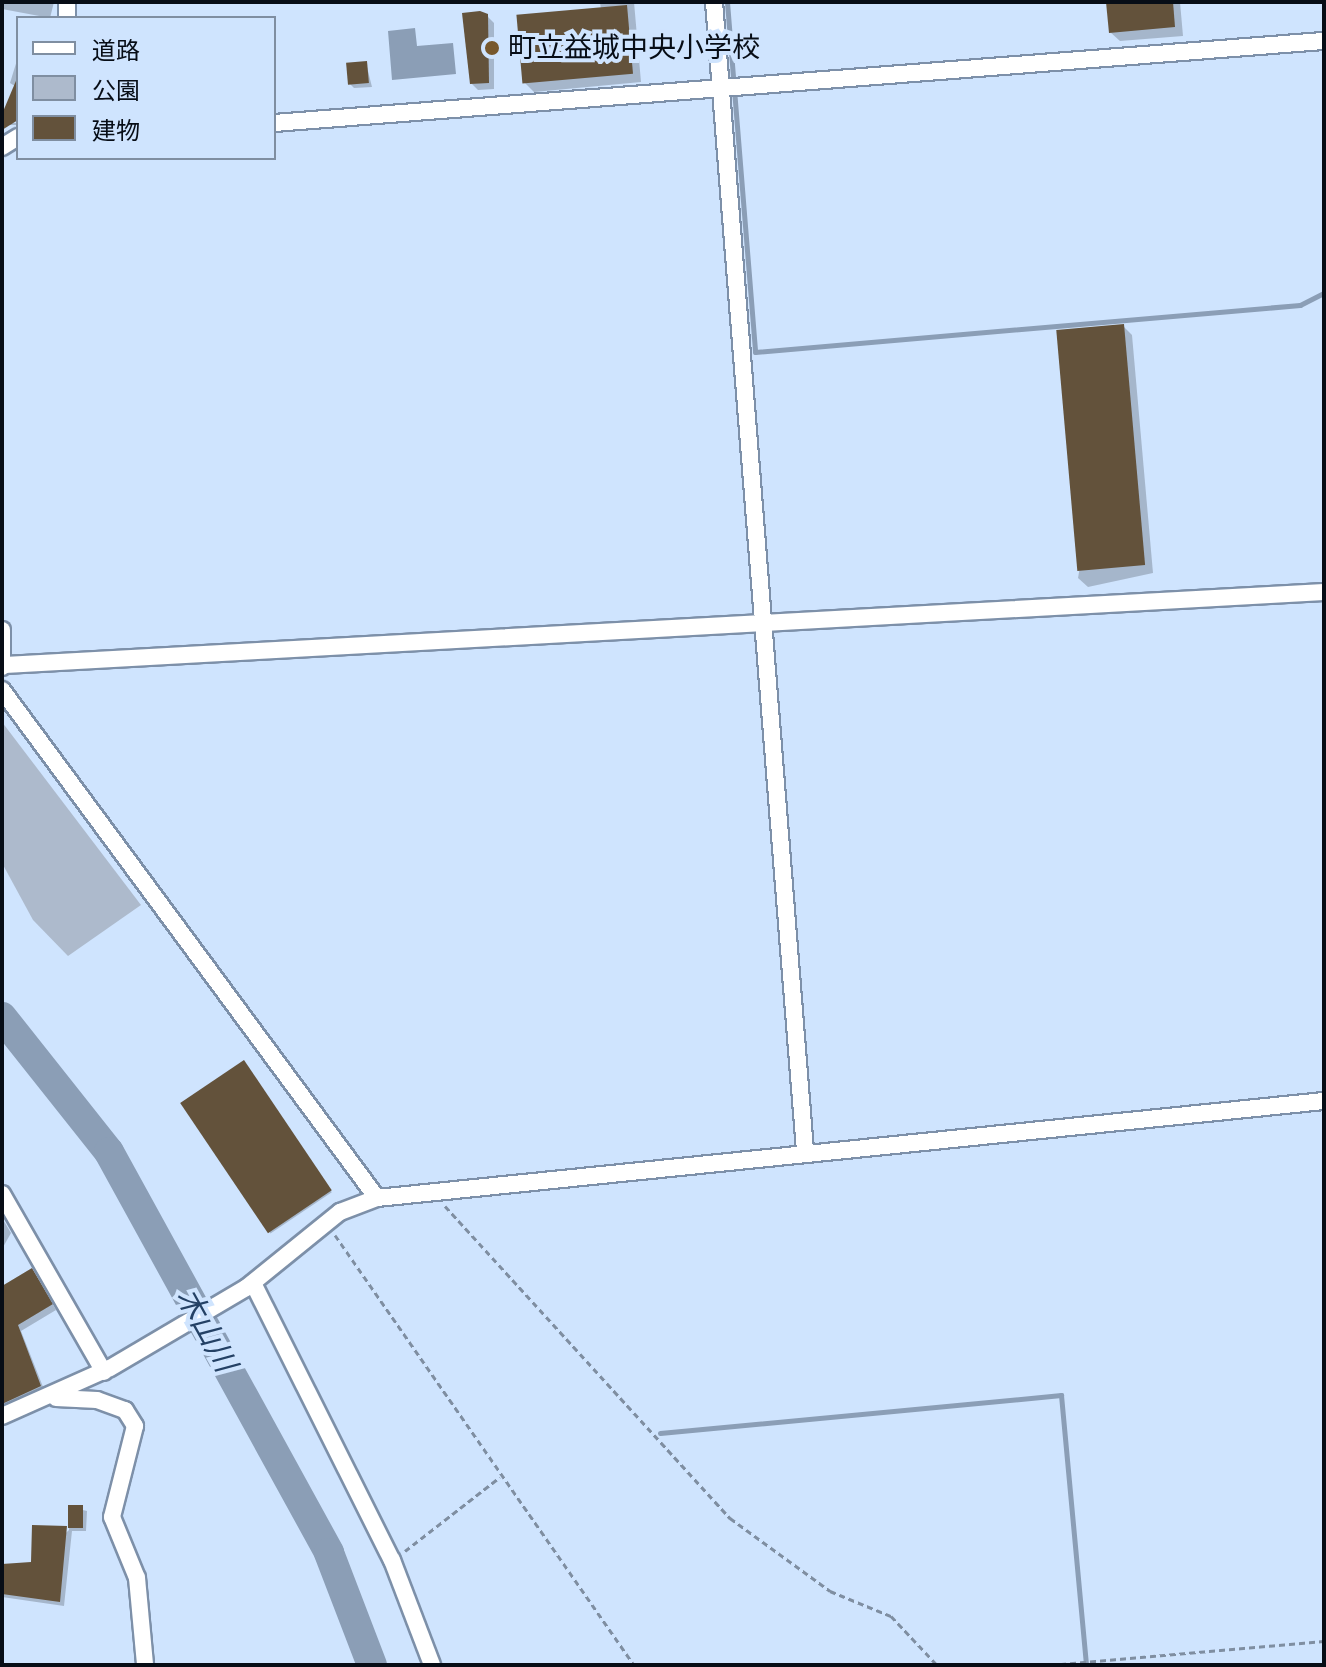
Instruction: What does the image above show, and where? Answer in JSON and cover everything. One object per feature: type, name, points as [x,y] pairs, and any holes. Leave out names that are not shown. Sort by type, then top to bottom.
[{"type":"street","points":[[714,2],[805,1150]]},
{"type":"street","points":[[276,123],[721,84],[1324,41]]},
{"type":"street","points":[[2,630],[4,666],[1324,592]]},
{"type":"street","points":[[2,690],[377,1198]]},
{"type":"street","points":[[2,1416],[55,1398],[107,1370],[250,1286],[326,1223],[377,1198],[805,1150],[1324,1101]]},
{"type":"street","points":[[2,1194],[107,1370]]},
{"type":"street","points":[[250,1286],[392,1560],[432,1665]]},
{"type":"street","points":[[55,1398],[97,1400],[125,1410],[135,1426],[112,1517],[137,1578],[145,1665]]},
{"type":"path","points":[[430,1190],[730,1518],[830,1591],[891,1616],[937,1665]]},
{"type":"path","points":[[326,1223],[500,1477],[634,1665]]},
{"type":"path","points":[[392,1560],[500,1477]]},
{"type":"path","points":[[1050,1665],[1324,1641]]},
{"type":"green space","points":[[2,722],[141,905],[68,956],[33,920],[2,863]]},
{"type":"shaded area","points":[[415,28],[417,46],[453,43],[456,74],[392,80],[388,31]]},
{"type":"building","points":[[1106,2],[1173,2],[1175,27],[1109,33]]},
{"type":"building","points":[[627,5],[633,74],[522,83],[516,15]]},
{"type":"building","points":[[480,11],[488,14],[489,83],[470,84],[462,13]]},
{"type":"building","points":[[367,61],[369,83],[348,85],[346,63]]},
{"type":"building","points":[[16,81],[16,121],[2,130],[2,114]]},
{"type":"building","points":[[1124,324],[1145,565],[1077,571],[1056,330]]},
{"type":"building","points":[[244,1060],[332,1190],[268,1233],[180,1103]]},
{"type":"building","points":[[32,1268],[53,1304],[18,1325],[41,1386],[2,1404],[2,1286]]},
{"type":"building","points":[[68,1505],[83,1505],[83,1528],[68,1528]]},
{"type":"building","points":[[32,1525],[67,1526],[60,1602],[2,1594],[2,1564],[31,1562]]},
{"type":"waterway","points":[[727,2],[755,352],[1300,305],[1324,293]]},
{"type":"waterway","name":"木山川","points":[[2,1017],[109,1152],[329,1553],[372,1665]]},
{"type":"waterway","points":[[660,1433],[1061,1395],[1086,1665]]},
{"type":"place","name":"町立益城中央小学校","points":[[492,48]]}]
